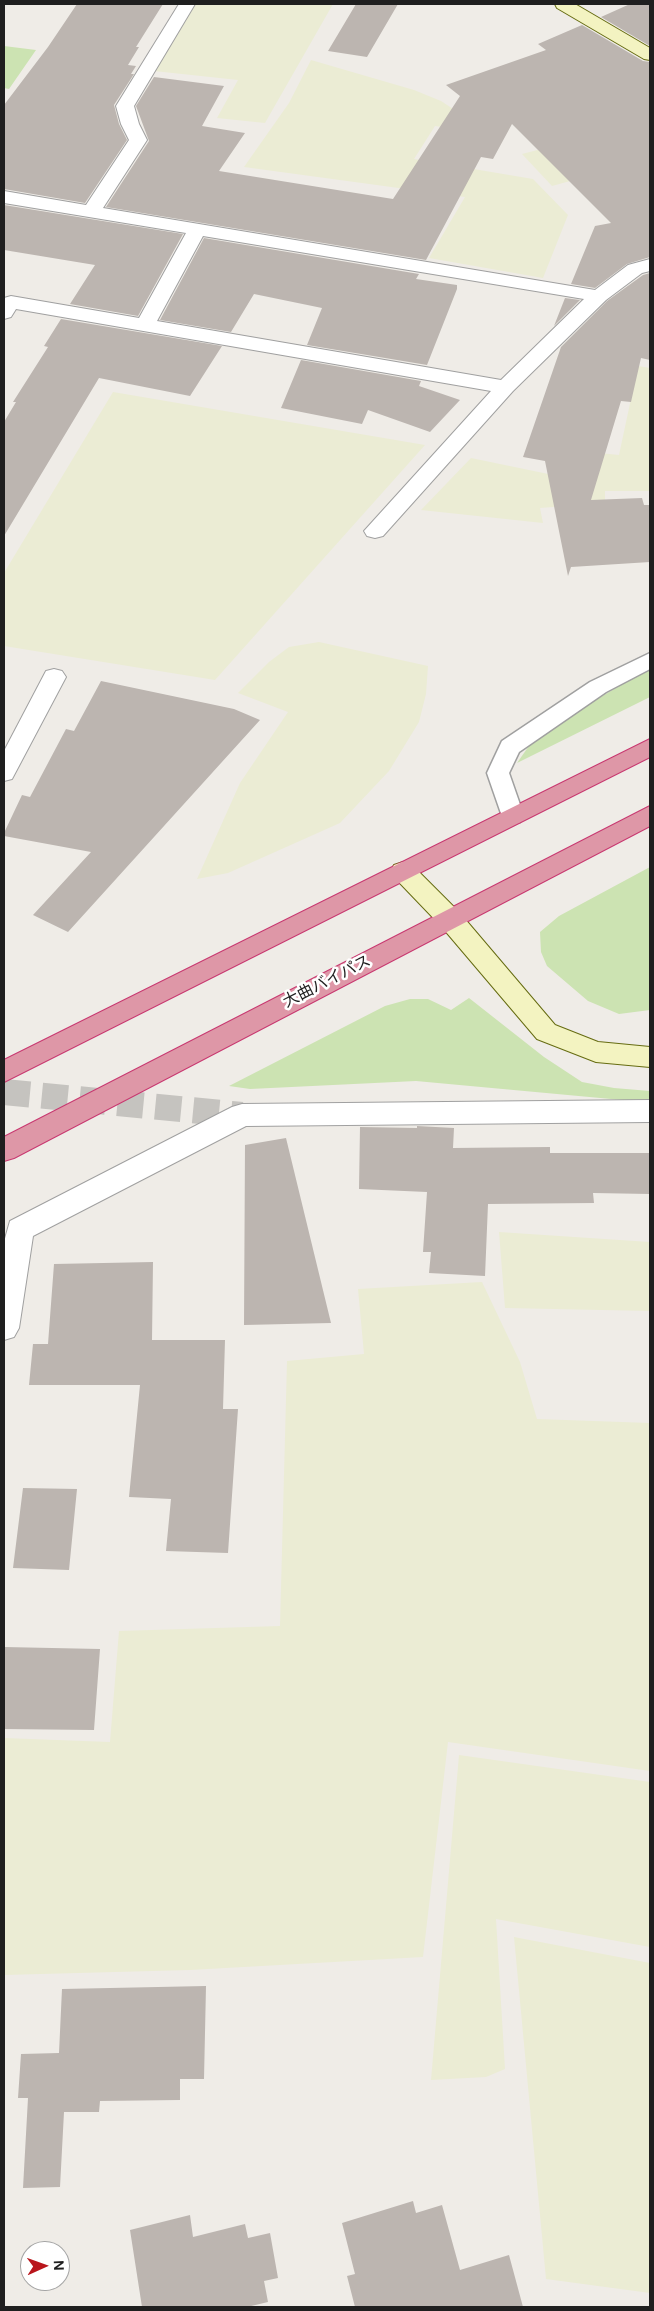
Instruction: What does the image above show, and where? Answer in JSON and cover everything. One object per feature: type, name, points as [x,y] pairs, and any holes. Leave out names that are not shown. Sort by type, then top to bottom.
[{"type":"highway","points":[[4,1072],[650,747]]},
{"type":"highway","name":"大曲バイパス","points":[[4,1150],[650,815]]},
{"type":"street","points":[[91,212],[138,140],[130,124],[125,106],[187,4]]},
{"type":"street","points":[[563,4],[650,55]]},
{"type":"street","points":[[4,197],[599,296]]},
{"type":"street","points":[[145,325],[198,230]]},
{"type":"street","points":[[374,531],[506,387],[599,296],[635,269],[650,265]]},
{"type":"street","points":[[4,313],[12,302],[506,387]]},
{"type":"street","points":[[4,773],[54,677]]},
{"type":"street","points":[[403,871],[450,919],[546,1032],[596,1052],[650,1056]]},
{"type":"street","points":[[4,1328],[20,1229],[242,1115],[650,1111]]},
{"type":"lane","points":[[512,816],[498,773],[510,747],[598,687],[650,660]]},
{"type":"green space","points":[[196,4],[333,4],[265,123],[217,118],[238,80],[154,71]]},
{"type":"green space","points":[[4,46],[36,50],[9,89],[4,88]]},
{"type":"green space","points":[[311,60],[414,90],[441,101],[491,134],[435,126],[414,159],[533,179],[568,215],[543,278],[429,258],[465,197],[244,167],[289,103]]},
{"type":"green space","points":[[588,137],[599,173],[552,186],[522,154]]},
{"type":"green space","points":[[638,366],[650,368],[650,491],[605,491],[605,503],[540,508],[543,523],[421,510],[471,458],[587,482],[599,453],[619,455]]},
{"type":"green space","points":[[113,392],[425,445],[215,680],[4,646],[4,573]]},
{"type":"green space","points":[[319,642],[428,666],[426,694],[419,722],[389,771],[340,823],[228,873],[197,879],[240,783],[288,712],[238,693],[269,662],[289,647]]},
{"type":"green space","points":[[650,668],[650,697],[517,763],[531,743],[546,729]]},
{"type":"green space","points":[[650,867],[650,1010],[619,1014],[588,1001],[547,966],[541,952],[540,932],[559,916]]},
{"type":"green space","points":[[469,998],[544,1057],[582,1082],[614,1088],[650,1091],[650,1100],[622,1100],[416,1081],[250,1089],[229,1086],[385,1006],[410,999],[428,999],[451,1010]]},
{"type":"green space","points":[[499,1232],[650,1242],[650,1311],[505,1308]]},
{"type":"green space","points":[[482,1282],[520,1362],[537,1419],[650,1423],[650,1771],[448,1742],[423,1957],[190,1970],[4,1975],[4,1738],[110,1742],[119,1631],[280,1626],[287,1361],[364,1354],[358,1289]]},
{"type":"green space","points":[[459,1755],[650,1782],[650,1947],[496,1919],[505,2069],[486,2077],[431,2080]]},
{"type":"green space","points":[[514,1937],[650,1963],[650,2293],[546,2279]]},
{"type":"building","points":[[77,4],[163,4],[136,47],[139,47],[128,65],[136,66],[131,74],[134,74],[114,105],[119,124],[127,140],[85,203],[4,189],[4,105],[48,47]]},
{"type":"building","points":[[356,4],[398,4],[367,57],[328,51]]},
{"type":"building","points":[[630,4],[650,4],[650,46],[601,17]]},
{"type":"building","points":[[582,25],[643,61],[650,62],[650,257],[627,264],[595,288],[571,284],[595,226],[611,223],[512,124],[493,159],[481,157],[426,260],[106,207],[149,141],[136,106],[154,77],[224,86],[202,126],[245,133],[219,171],[393,199],[460,96],[446,85],[546,50],[538,44]]},
{"type":"building","points":[[4,205],[183,234],[138,316],[70,304],[95,265],[4,250]]},
{"type":"building","points":[[204,238],[419,274],[416,279],[457,285],[457,289],[427,365],[307,345],[322,308],[254,294],[231,332],[160,320]]},
{"type":"building","points":[[650,273],[650,360],[641,358],[631,402],[621,401],[591,500],[642,498],[644,505],[650,505],[650,562],[571,567],[568,576],[545,461],[523,457],[561,347],[607,301],[643,275]]},
{"type":"building","points":[[565,298],[580,300],[554,326]]},
{"type":"building","points":[[61,319],[222,346],[190,396],[99,378],[4,536],[4,422],[16,402],[13,402],[48,347],[44,346]]},
{"type":"building","points":[[301,360],[421,381],[419,386],[460,400],[430,432],[368,410],[362,424],[281,408]]},
{"type":"building","points":[[101,681],[234,709],[260,720],[68,932],[33,915],[91,852],[4,836],[4,833],[22,795],[30,797],[66,729],[74,731]]},
{"type":"building","points":[[417,1126],[454,1128],[453,1148],[550,1147],[550,1153],[650,1153],[650,1194],[593,1193],[594,1203],[488,1204],[485,1276],[429,1273],[431,1252],[423,1252],[427,1192],[359,1189],[360,1127],[417,1128]]},
{"type":"building","points":[[286,1138],[331,1323],[244,1325],[245,1145]]},
{"type":"building","points":[[153,1262],[152,1340],[225,1340],[223,1409],[238,1409],[228,1553],[166,1551],[171,1499],[129,1497],[140,1385],[29,1385],[33,1344],[48,1344],[54,1264]]},
{"type":"building","points":[[23,1488],[77,1489],[69,1570],[13,1568]]},
{"type":"building","points":[[4,1647],[100,1649],[94,1730],[4,1729]]},
{"type":"building","points":[[206,1986],[204,2079],[180,2079],[180,2100],[100,2101],[99,2112],[64,2112],[60,2187],[23,2188],[28,2098],[18,2098],[21,2054],[59,2053],[62,1989]]},
{"type":"building","points":[[413,2201],[416,2213],[442,2205],[460,2270],[509,2255],[523,2307],[355,2307],[347,2276],[355,2274],[342,2223]]},
{"type":"building","points":[[190,2215],[193,2237],[245,2224],[248,2238],[270,2233],[278,2278],[264,2281],[268,2302],[247,2307],[142,2307],[130,2230]]},
{"type":"tunnel","points":[[4,1092],[242,1115]]}]
